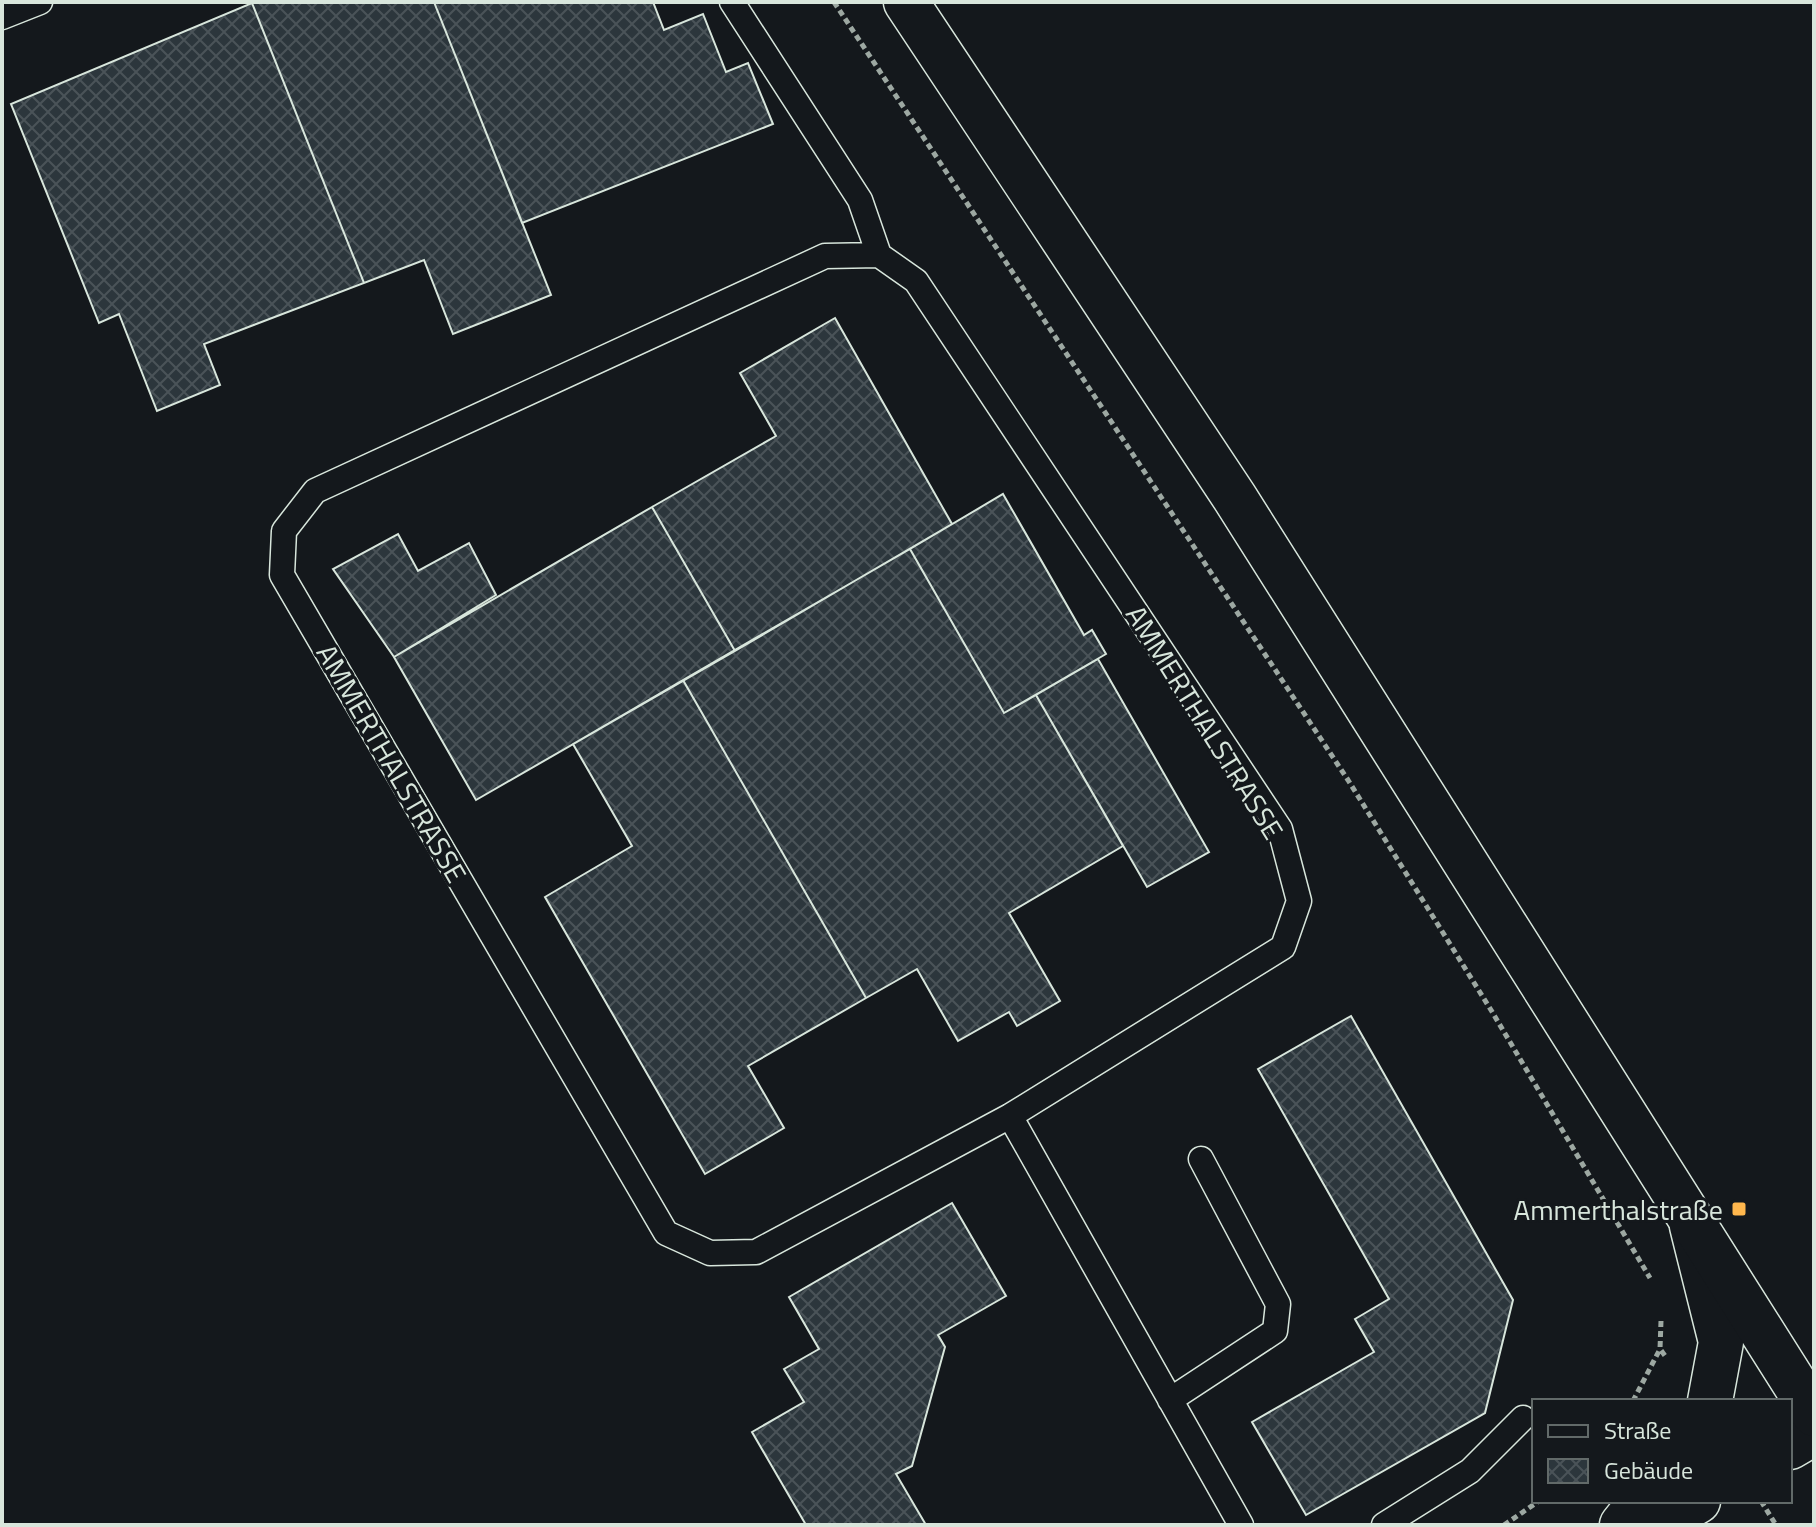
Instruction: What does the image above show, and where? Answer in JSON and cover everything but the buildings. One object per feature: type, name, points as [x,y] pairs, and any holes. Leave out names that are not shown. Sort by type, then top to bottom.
[{"type":"street","points":[[906,2],[1235,498],[1814,1414]]},
{"type":"street","points":[[1691,1220],[1721,1342],[1710,1399]]},
{"type":"street","points":[[1792,1446],[1814,1433]]},
{"type":"street","points":[[1622,1525],[1639,1503]]},
{"type":"street","points":[[1657,1525],[1695,1503]]},
{"type":"lane","points":[[2,17],[40,2]]},
{"type":"lane","points":[[732,2],[860,200],[879,255]]},
{"type":"lane","name":"AMMERTHALSTRASSE","points":[[879,255],[916,281],[1280,829],[1299,901],[1283,947],[1010,1116],[756,1252],[710,1253],[666,1233],[282,575],[284,531],[315,491],[825,256],[879,255]]},
{"type":"lane","points":[[1010,1116],[1241,1525]]},
{"type":"lane","points":[[1170,1400],[1275,1331],[1278,1304],[1201,1159]]},
{"type":"lane","points":[[1384,1525],[1470,1471],[1523,1418]]},
{"type":"path","points":[[834,2],[1348,780],[1491,1010],[1654,1285]]},
{"type":"path","points":[[1634,1399],[1660,1349],[1662,1311]]},
{"type":"path","points":[[1660,1349],[1669,1362]]},
{"type":"path","points":[[1504,1525],[1536,1503]]},
{"type":"path","points":[[1762,1503],[1776,1525]]},
{"type":"place","name":"Ammerthalstraße","points":[[1739,1209]]}]
